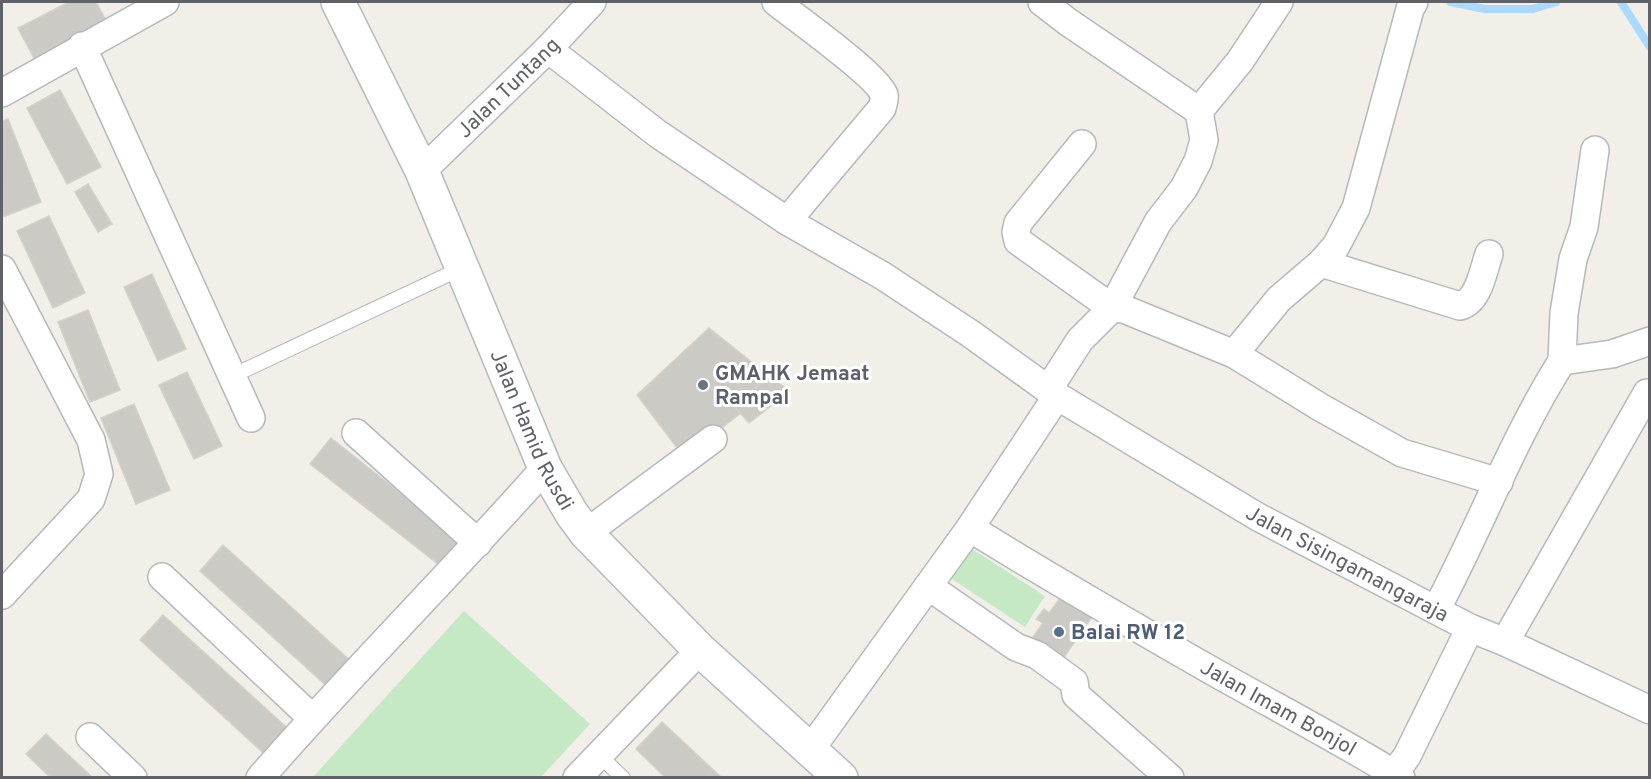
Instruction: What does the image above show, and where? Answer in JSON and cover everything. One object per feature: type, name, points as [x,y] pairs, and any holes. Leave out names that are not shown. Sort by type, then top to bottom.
[{"type":"street","name":"Jalan Tuntang","points":[[422,171],[549,49],[592,2]]},
{"type":"street","points":[[776,2],[847,58],[879,86],[884,95],[882,108],[787,221]]},
{"type":"street","points":[[810,750],[970,528],[1053,393],[1080,340],[1112,308],[1158,222],[1184,188],[1198,161],[1204,140],[1199,111],[1071,12],[1042,2]]},
{"type":"street","points":[[1199,111],[1240,61],[1273,4]]},
{"type":"street","points":[[5,84],[82,46],[149,5]]},
{"type":"street","points":[[1234,354],[1279,299],[1336,246],[1356,208],[1412,5]]},
{"type":"street","name":"Jalan Hamid Rusdi","points":[[346,6],[422,171],[544,468],[572,514],[586,532],[700,650],[841,777]]},
{"type":"street","points":[[82,46],[251,418]]},
{"type":"street","name":"Jalan Sisingamangaraja","points":[[549,49],[658,134],[787,221],[883,276],[971,334],[1053,393],[1257,517],[1470,628],[1650,710]]},
{"type":"street","points":[[1082,144],[1018,223],[1016,232],[1018,241],[1112,308],[1124,309],[1234,354],[1402,453],[1499,482]]},
{"type":"street","points":[[1436,610],[1463,561],[1488,501],[1541,394],[1562,361],[1566,303],[1573,260],[1584,227],[1595,150]]},
{"type":"street","points":[[1321,262],[1460,306],[1468,304],[1474,297],[1490,254]]},
{"type":"street","points":[[2,269],[91,440],[99,474],[91,499],[2,595]]},
{"type":"street","points":[[1562,361],[1612,354],[1650,341]]},
{"type":"street","points":[[1505,642],[1647,393]]},
{"type":"street","points":[[356,433],[478,543]]},
{"type":"street","points":[[586,532],[714,440]]},
{"type":"street","points":[[260,777],[312,718],[478,543],[544,468]]},
{"type":"street","name":"Jalan Imam Bonjol","points":[[970,528],[1060,584],[1216,673],[1312,724],[1396,776]]},
{"type":"street","points":[[162,577],[312,718]]},
{"type":"street","points":[[928,586],[1016,647],[1037,655],[1074,682],[1076,695],[1170,777]]},
{"type":"street","points":[[1396,776],[1470,628]]},
{"type":"street","points":[[577,777],[700,650]]},
{"type":"street","points":[[90,737],[133,777]]},
{"type":"lane","points":[[232,376],[462,268]]},
{"type":"lane","points":[[599,755],[623,777]]},
{"type":"green space","points":[[972,549],[1045,596],[1025,627],[952,579]]},
{"type":"green space","points":[[464,611],[590,724],[541,777],[313,777]]},
{"type":"building","points":[[69,2],[96,2],[107,22],[35,60],[18,28]]},
{"type":"building","points":[[60,90],[101,167],[67,184],[27,108]]},
{"type":"building","points":[[8,119],[41,202],[3,217],[2,121]]},
{"type":"building","points":[[88,184],[112,224],[98,232],[75,192]]},
{"type":"building","points":[[49,216],[85,293],[53,308],[17,231]]},
{"type":"building","points":[[152,274],[186,349],[158,361],[124,287]]},
{"type":"building","points":[[88,310],[120,390],[90,402],[58,322]]},
{"type":"building","name":"GMAHK Jemaat Rampal","points":[[709,328],[769,376],[734,406],[741,413],[684,457],[637,395]]},
{"type":"building","points":[[187,372],[222,446],[194,459],[159,385]]},
{"type":"building","points":[[769,376],[790,391],[749,423],[734,406]]},
{"type":"building","points":[[134,404],[170,490],[136,504],[101,418]]},
{"type":"building","points":[[331,438],[467,546],[447,571],[310,464]]},
{"type":"building","points":[[223,545],[354,664],[331,690],[200,571]]},
{"type":"building","name":"Balai RW 12","points":[[1064,593],[1094,614],[1060,663],[1030,641],[1043,623],[1036,619],[1044,609],[1049,613]]},
{"type":"building","points":[[163,615],[295,735],[271,760],[140,640]]},
{"type":"building","points":[[662,722],[722,778],[666,778],[636,749]]},
{"type":"building","points":[[46,734],[93,778],[51,778],[26,754]]},
{"type":"waterway","points":[[1450,2],[1485,9],[1533,9],[1556,2]]},
{"type":"waterway","points":[[1621,2],[1650,47]]},
{"type":"place","name":"GMAHK Jemaat Rampal","points":[[703,385]]},
{"type":"place","name":"Balai RW 12","points":[[1059,632]]}]
